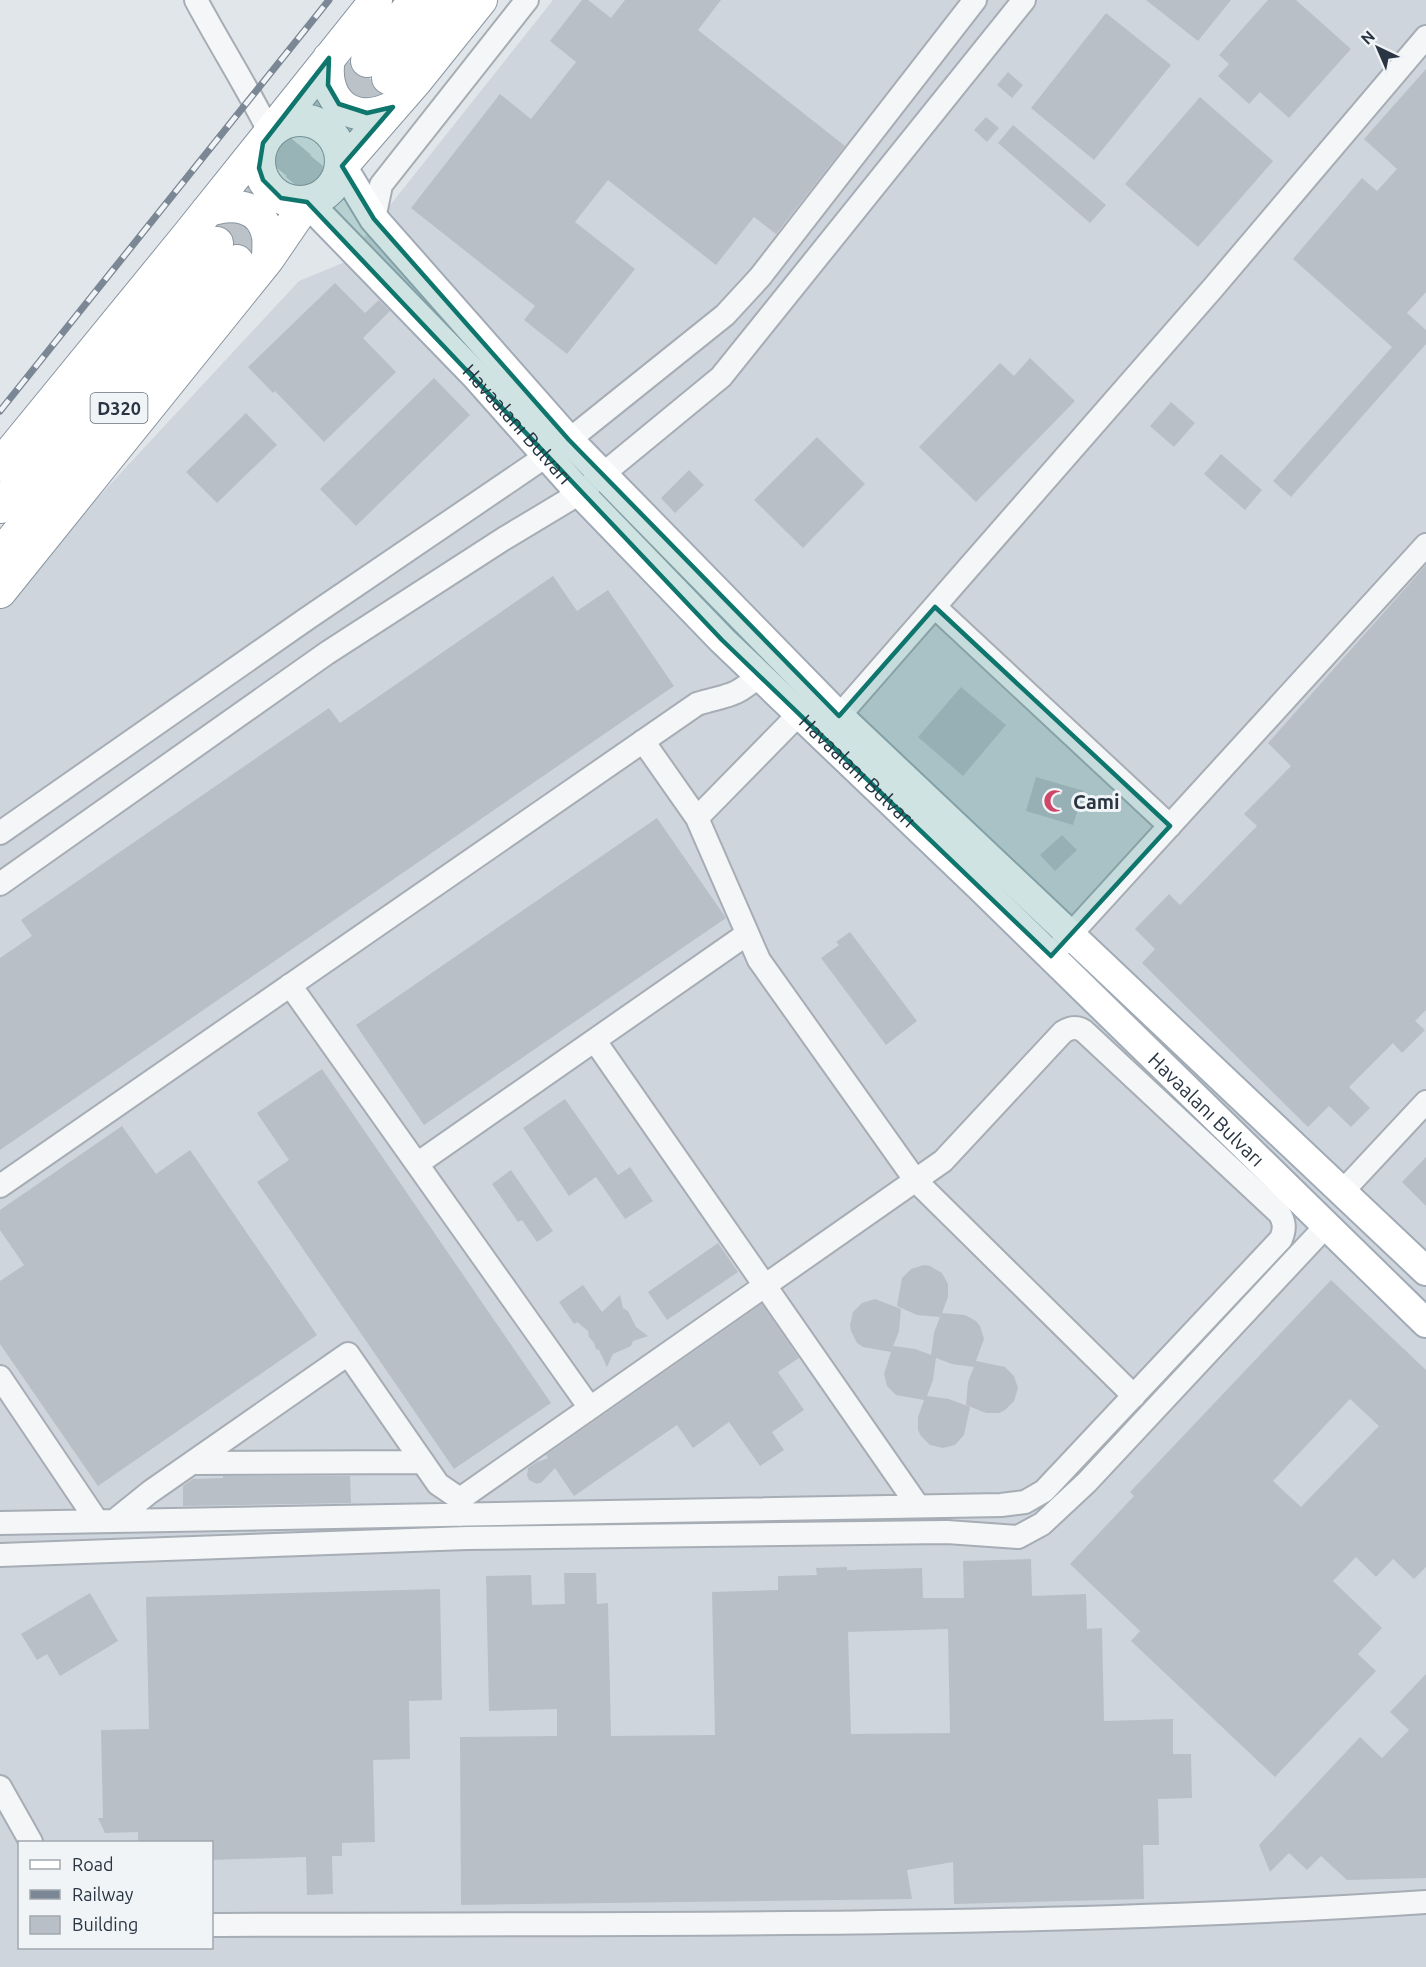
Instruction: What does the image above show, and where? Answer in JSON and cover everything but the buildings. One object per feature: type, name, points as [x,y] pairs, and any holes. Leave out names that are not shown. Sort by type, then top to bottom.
[{"type":"highway","points":[[0,465],[376,0]]},
{"type":"highway","points":[[342,166],[337,141],[329,130],[306,119],[280,124],[263,143],[259,156],[259,168],[263,180],[271,191],[281,198],[294,202],[307,202],[319,198],[330,190],[338,179],[342,166],[383,82],[415,0]]},
{"type":"highway","points":[[329,58],[326,73],[328,85],[339,104],[348,109],[367,113],[386,110],[383,82],[451,0]]},
{"type":"highway","points":[[383,82],[481,0]]},
{"type":"highway","points":[[0,592],[268,259],[307,202]]},
{"type":"highway","points":[[207,211],[228,205],[252,212],[259,218],[267,233],[268,259]]},
{"type":"highway","name":"D320","points":[[0,507],[227,252],[0,555]]},
{"type":"main road","name":"Havaalanı Bulvarı","points":[[342,166],[374,219],[570,440],[818,694],[829,725],[1051,956],[1426,1323]]},
{"type":"main road","name":"Havaalanı Bulvarı","points":[[307,202],[475,375],[580,494],[798,715],[829,725],[1071,936],[1426,1271]]},
{"type":"main road","points":[[546,456],[570,440]]},
{"type":"main road","points":[[758,676],[779,654]]},
{"type":"main road","points":[[798,715],[818,694]]},
{"type":"street","points":[[196,0],[270,133]]},
{"type":"street","points":[[374,219],[381,184],[527,0]]},
{"type":"street","points":[[570,440],[717,322],[753,285],[975,0]]},
{"type":"street","points":[[0,884],[327,653],[505,538],[580,494],[721,377],[1024,0]]},
{"type":"street","points":[[829,725],[1213,288],[1426,37]]},
{"type":"street","points":[[0,833],[296,626],[546,456]]},
{"type":"street","points":[[1051,956],[1426,544]]},
{"type":"street","points":[[935,607],[1170,826]]},
{"type":"street","points":[[0,1186],[697,704],[734,695],[745,689],[758,676]]},
{"type":"street","points":[[697,818],[798,715]]},
{"type":"street","points":[[643,741],[697,818],[759,960],[916,1181],[1134,1396]]},
{"type":"street","points":[[417,1164],[747,934]]},
{"type":"street","points":[[290,985],[590,1408]]},
{"type":"street","points":[[0,1523],[460,1507],[1013,1504],[1035,1497],[1044,1491],[1281,1239],[1284,1224],[1279,1213],[1086,1033],[1075,1028],[1063,1032],[943,1161],[590,1408],[460,1507]]},
{"type":"street","points":[[595,1041],[918,1506]]},
{"type":"street","points":[[1342,1191],[1426,1102]]},
{"type":"street","points":[[0,1555],[467,1538],[947,1532],[1018,1537],[1041,1524],[1087,1482],[1326,1226]]},
{"type":"street","points":[[106,1521],[348,1354],[438,1484],[460,1507]]},
{"type":"street","points":[[0,1377],[106,1521]]},
{"type":"street","points":[[192,1462],[423,1462]]},
{"type":"street","points":[[0,1787],[30,1841]]},
{"type":"street","points":[[213,1925],[981,1920],[1191,1915],[1426,1902]]},
{"type":"highlighted area","points":[[329,58],[328,85],[339,104],[367,113],[393,107],[342,166],[374,219],[569,440],[839,716],[935,607],[1170,826],[1051,956],[722,640],[307,202],[281,198],[263,180],[259,168],[263,143]]},
{"type":"shaded area","points":[[553,0],[1426,0],[1426,1967],[0,1967],[0,603],[299,281],[345,262]]},
{"type":"tunnel","points":[[217,243],[367,61]]},
{"type":"tunnel","points":[[237,261],[388,78]]},
{"type":"railway","points":[[0,411],[329,0]]},
{"type":"place","name":"Cami","points":[[1055,801]]}]
